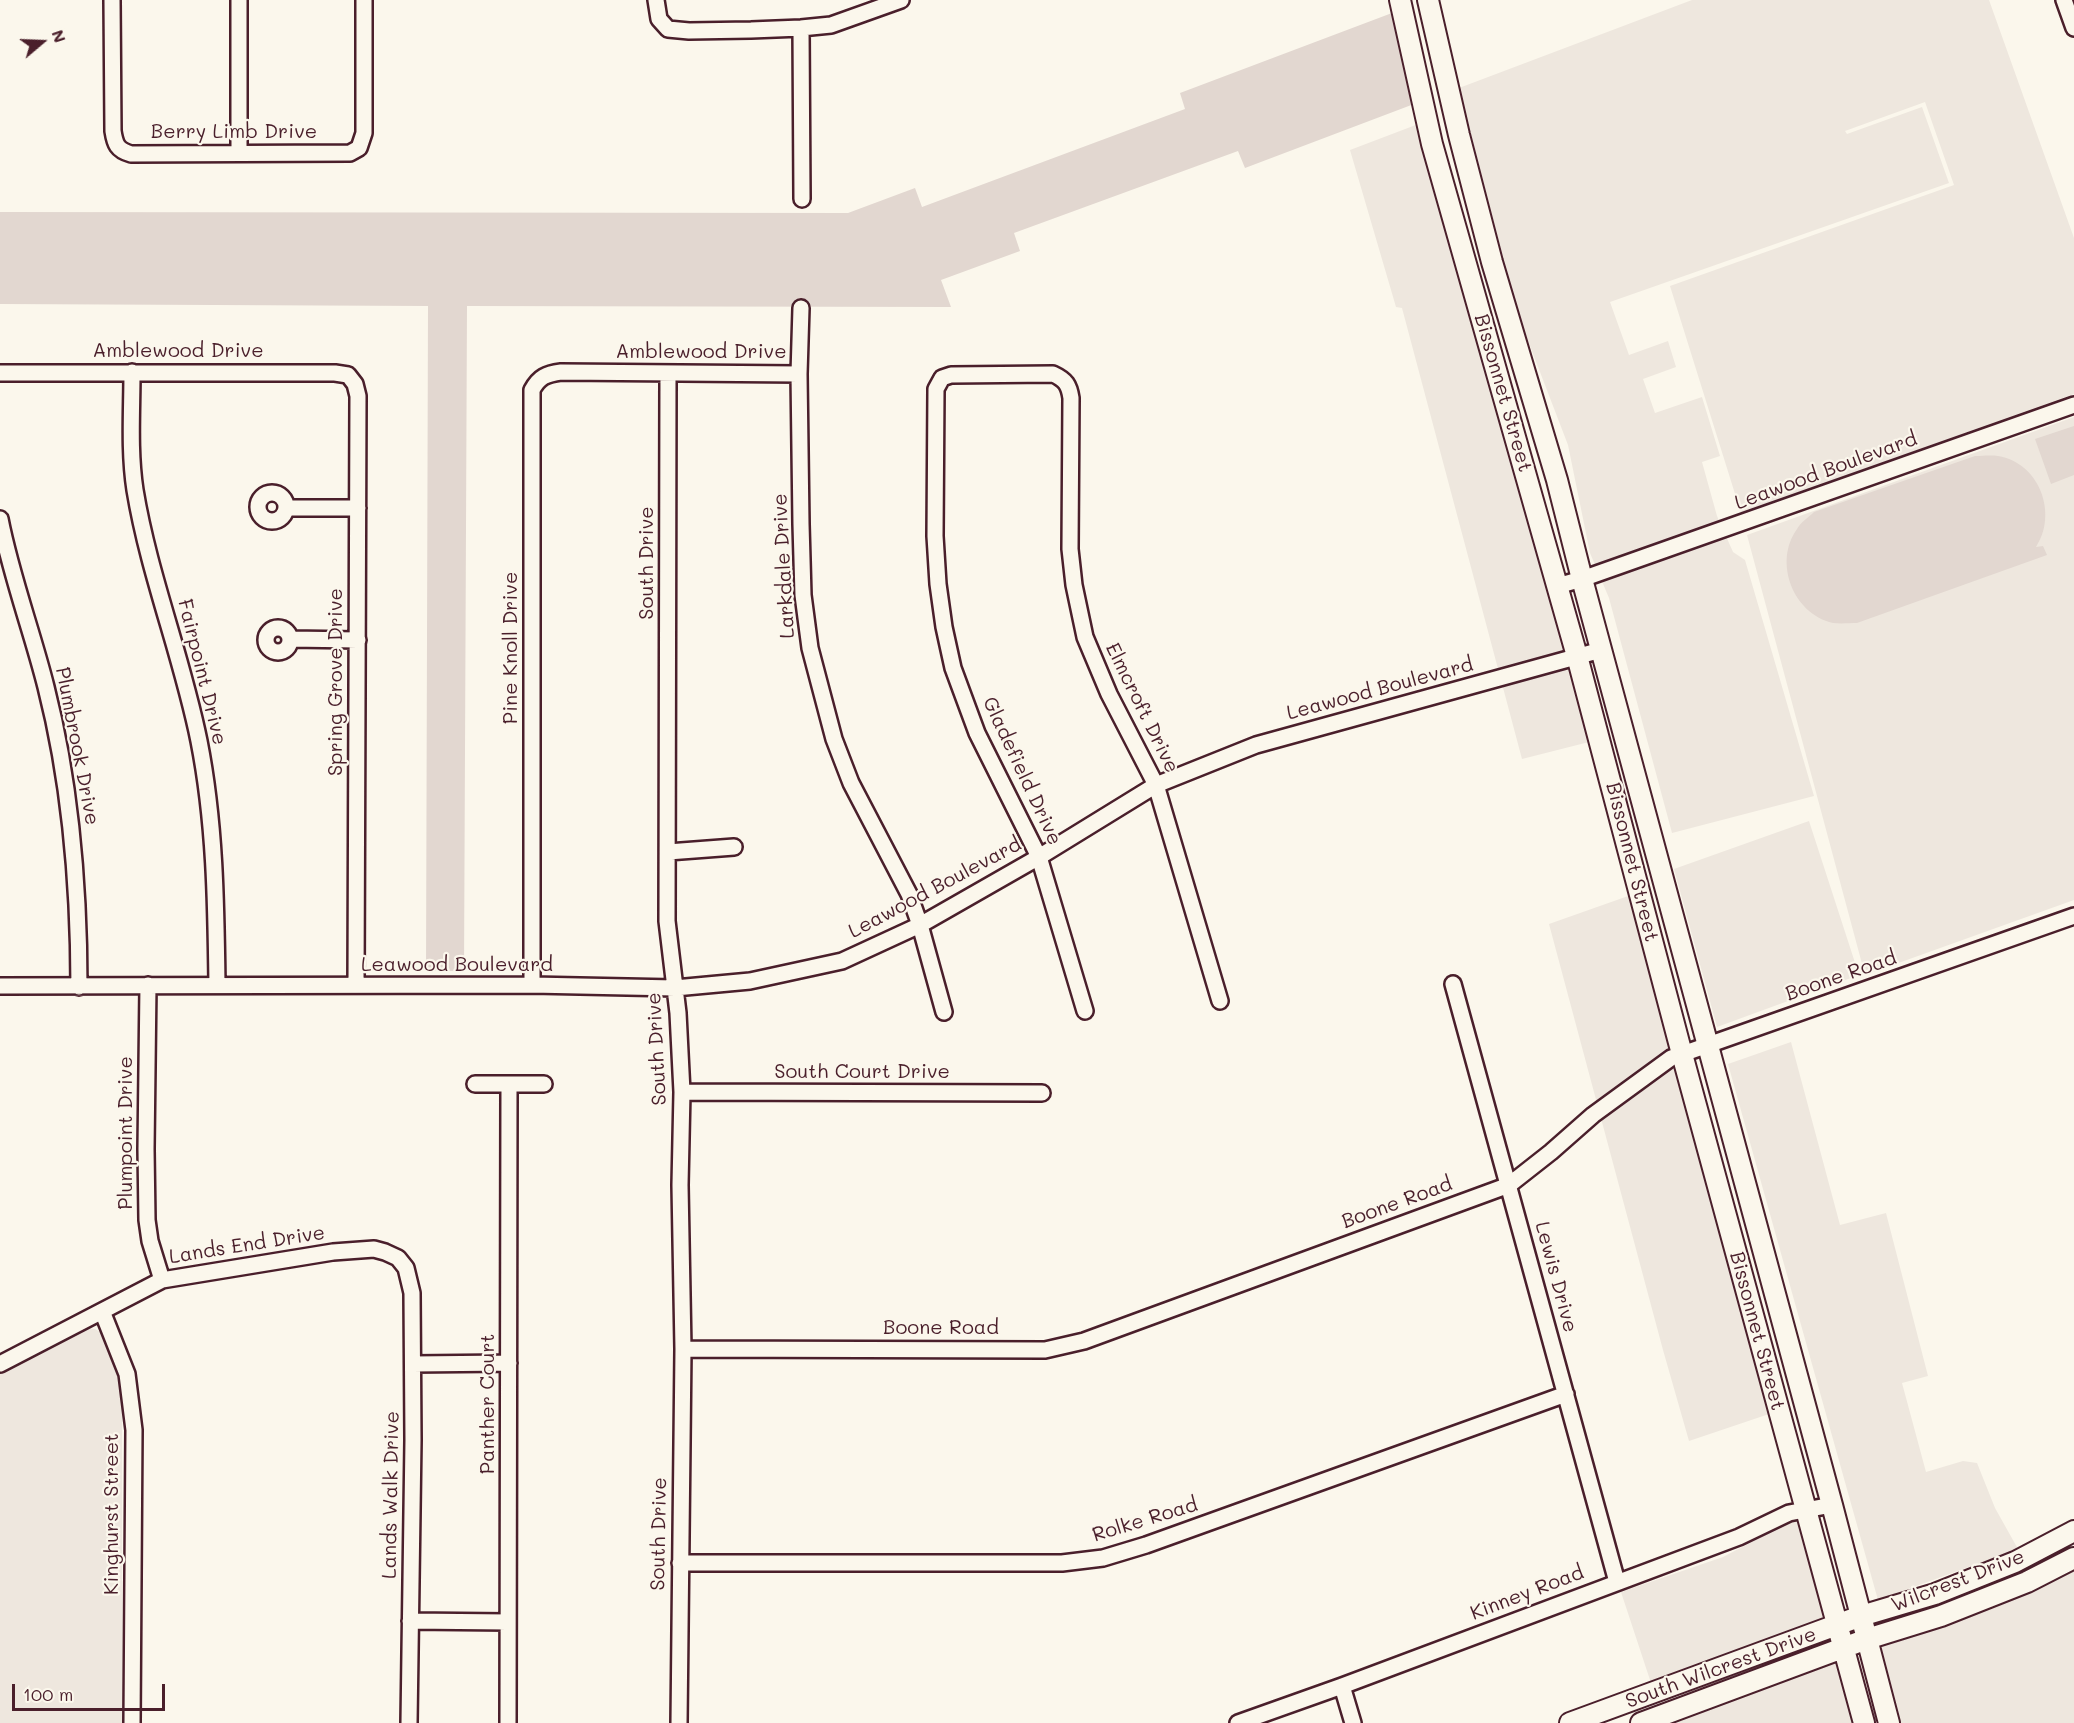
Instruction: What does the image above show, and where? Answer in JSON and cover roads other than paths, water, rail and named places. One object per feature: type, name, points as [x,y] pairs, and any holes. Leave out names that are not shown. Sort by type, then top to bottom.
[{"type":"main road","name":"Bissonnet Street","points":[[1400,0],[1432,144],[1577,656],[1682,1054],[1864,1723]]},
{"type":"main road","name":"Bissonnet Street","points":[[1428,0],[1459,135],[1492,262],[1560,492],[1889,1723]]},
{"type":"main road","points":[[1507,405],[1532,396]]},
{"type":"main road","points":[[1776,1402],[1802,1396]]},
{"type":"main road","name":"Wilcrest Drive","points":[[1839,1625],[1861,1616],[1935,1594],[2015,1562],[2074,1532]]},
{"type":"main road","name":"Wilcrest Drive","points":[[1844,1647],[1941,1616],[2027,1582],[2074,1558]]},
{"type":"main road","points":[[2015,1562],[2027,1582]]},
{"type":"main road","name":"South Wilcrest Drive","points":[[1570,1723],[1839,1625]]},
{"type":"main road","name":"South Wilcrest Drive","points":[[1641,1723],[1844,1647]]},
{"type":"main road","points":[[1623,1702],[1635,1723]]},
{"type":"street","name":"Berry Limb Drive","points":[[112,0],[112,130],[114,143],[120,151],[131,154],[350,153],[359,148],[364,133],[364,0]]},
{"type":"street","points":[[238,0],[239,153]]},
{"type":"street","points":[[656,0],[659,19],[668,29],[689,31],[831,25],[901,0]]},
{"type":"street","points":[[2064,0],[2074,28]]},
{"type":"street","points":[[801,28],[802,199]]},
{"type":"street","name":"Larkdale Drive","points":[[801,308],[799,374],[803,595],[810,648],[834,739],[851,783],[909,894],[944,1012]]},
{"type":"street","name":"Fairpoint Drive","points":[[132,372],[132,460],[140,518],[183,670],[209,800],[216,887],[217,985]]},
{"type":"street","name":"Amblewood Drive","points":[[0,373],[335,373],[348,375],[352,380]]},
{"type":"street","name":"Amblewood Drive","points":[[604,373],[799,374]]},
{"type":"street","name":"Pine Knoll Drive","points":[[531,985],[532,390],[538,379],[548,374],[604,373]]},
{"type":"street","name":"South Drive","points":[[668,374],[667,921],[678,1013],[682,1092],[680,1185],[683,1349],[680,1723]]},
{"type":"street","name":"Elmcroft Drive","points":[[936,438],[936,389],[942,378],[951,375],[1053,374],[1062,378],[1069,385],[1071,398],[1070,549],[1084,637],[1109,694],[1156,785],[1220,1001]]},
{"type":"street","name":"Spring Grove Drive","points":[[352,380],[358,396],[356,986]]},
{"type":"street","name":"Leawood Boulevard","points":[[1557,586],[2074,405]]},
{"type":"street","name":"Gladefield Drive","points":[[936,438],[935,536],[938,584],[953,668],[977,733],[1039,856],[1085,1011]]},
{"type":"street","points":[[287,508],[358,508]]},
{"type":"street","name":"Plumbrook Drive","points":[[0,519],[6,549],[44,678],[61,752],[74,845],[78,916],[78,987]]},
{"type":"street","points":[[290,639],[358,640]]},
{"type":"street","name":"Leawood Boulevard","points":[[0,986],[531,985],[675,988],[750,981],[842,961],[920,925],[1156,785],[1256,745],[1601,650]]},
{"type":"street","points":[[668,852],[734,847]]},
{"type":"street","name":"Boone Road","points":[[683,1349],[1045,1350],[1084,1341],[1509,1185],[1593,1115],[1671,1058],[2074,916]]},
{"type":"street","name":"Lewis Drive","points":[[1453,984],[1617,1582]]},
{"type":"street","name":"Plumpoint Drive","points":[[148,985],[147,1220],[150,1241],[162,1280]]},
{"type":"street","points":[[475,1084],[544,1084]]},
{"type":"street","name":"Panther Court","points":[[508,1723],[509,1084]]},
{"type":"street","name":"South Court Drive","points":[[682,1092],[1042,1093]]},
{"type":"street","name":"Lands End Drive","points":[[0,1364],[162,1280],[333,1252],[374,1249],[398,1258],[406,1268]]},
{"type":"street","name":"Lands Walk Drive","points":[[406,1268],[412,1293],[409,1723]]},
{"type":"street","name":"Kinghurst Street","points":[[102,1311],[127,1374],[134,1430],[132,1723]]},
{"type":"street","points":[[412,1364],[509,1363]]},
{"type":"street","name":"Rolke Road","points":[[680,1563],[1062,1563],[1103,1558],[1146,1545],[1566,1394]]},
{"type":"street","name":"Kinney Road","points":[[1238,1723],[1738,1537],[1789,1514],[1832,1505]]},
{"type":"street","points":[[410,1621],[508,1622]]},
{"type":"street","points":[[1342,1686],[1353,1723]]}]
